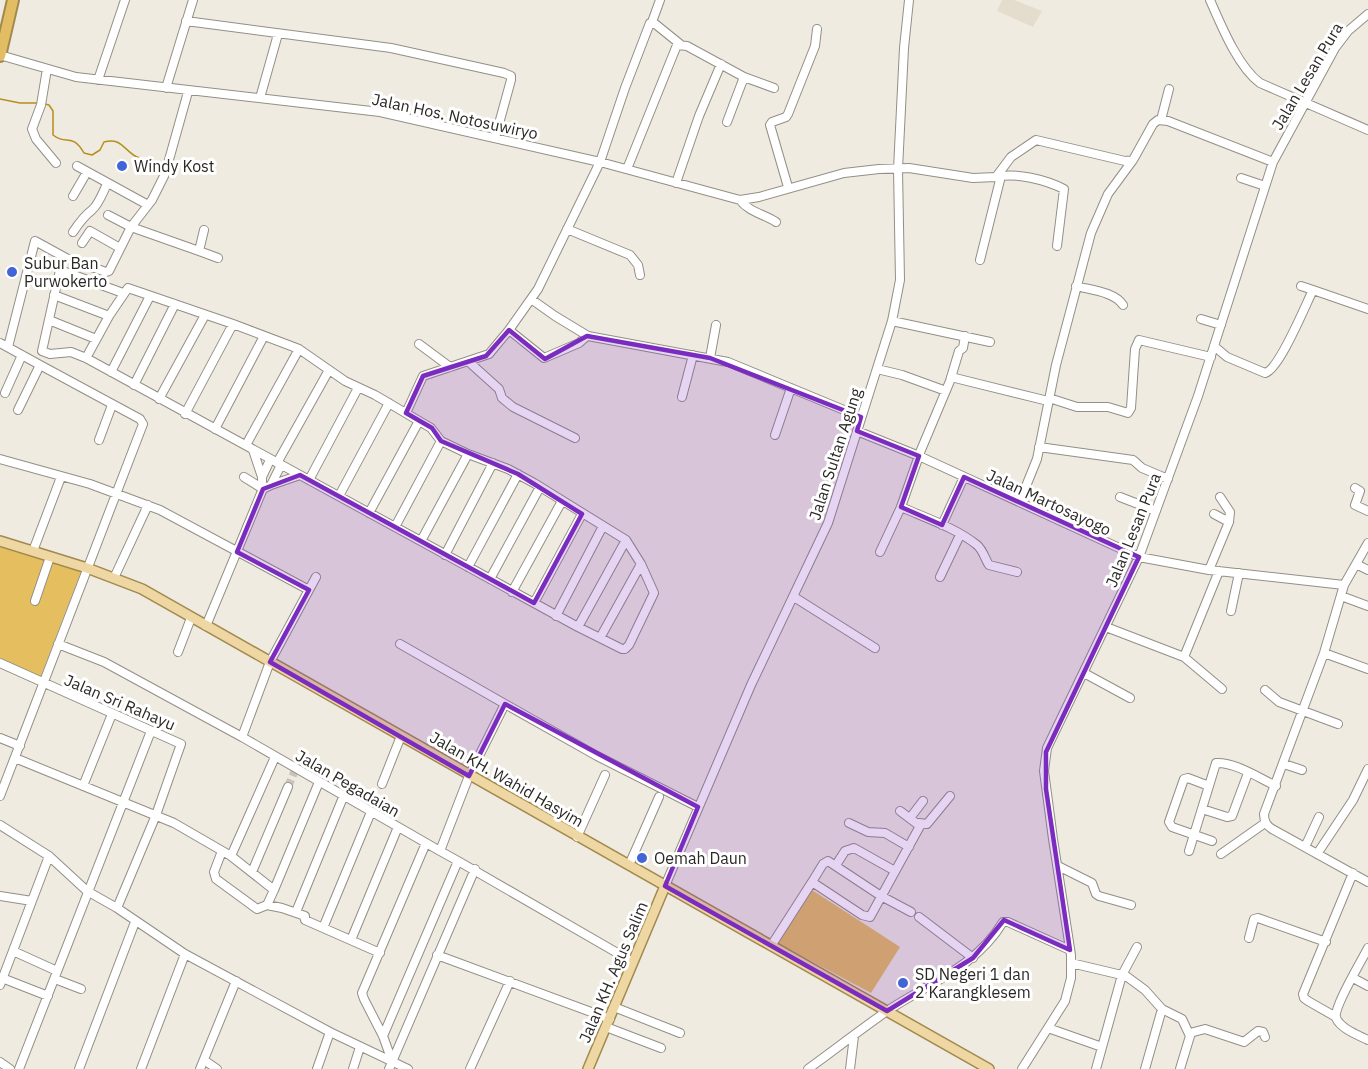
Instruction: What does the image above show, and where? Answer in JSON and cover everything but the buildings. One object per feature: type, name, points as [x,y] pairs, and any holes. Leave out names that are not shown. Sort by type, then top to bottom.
[{"type":"highway","points":[[0,25],[6,0]]},
{"type":"highway","points":[[0,55],[13,0]]},
{"type":"main road","name":"Jalan KH. Wahid Hasyim","points":[[0,541],[87,568],[142,589],[989,1069]]},
{"type":"main road","name":"Jalan KH. Agus Salim","points":[[588,1069],[664,886]]},
{"type":"street","points":[[98,80],[125,0]]},
{"type":"street","points":[[166,88],[193,0]]},
{"type":"street","points":[[406,413],[423,376],[489,354],[542,283],[600,162],[625,87],[660,0]]},
{"type":"street","name":"Jalan Sultan Agung","points":[[664,886],[751,685],[828,523],[892,321],[900,280],[898,169],[904,48],[909,0]]},
{"type":"street","points":[[1210,0],[1222,27],[1250,75],[1260,82],[1368,130]]},
{"type":"street","name":"Jalan Lesan Pura","points":[[1022,1069],[1069,991],[1070,950],[1048,799],[1045,758],[1049,742],[1139,557],[1211,357],[1273,162],[1322,70],[1348,31],[1368,15]]},
{"type":"street","points":[[186,21],[391,48],[504,73],[511,76],[511,80],[495,138]]},
{"type":"street","points":[[652,22],[680,44],[744,77],[774,88]]},
{"type":"street","points":[[788,188],[770,125],[788,114],[815,46],[817,29]]},
{"type":"street","points":[[260,98],[278,34]]},
{"type":"street","points":[[627,169],[675,48],[680,44]]},
{"type":"street","name":"Jalan Hos. Notosuwiryo","points":[[0,55],[76,77],[188,92],[380,112],[600,162],[740,200],[843,172],[909,168],[973,178],[1011,175],[1047,182],[1064,189],[1057,246]]},
{"type":"street","points":[[676,183],[699,116],[721,64]]},
{"type":"street","points":[[47,69],[33,132],[56,163]]},
{"type":"street","points":[[727,122],[744,77]]},
{"type":"street","points":[[1161,120],[1169,89]]},
{"type":"street","points":[[8,347],[35,241],[66,258],[106,272],[111,269],[130,227],[148,205],[165,174],[188,92]]},
{"type":"street","points":[[1020,501],[1031,476],[1039,447],[1084,252],[1097,216],[1153,124],[1161,120],[1168,121],[1273,162]]},
{"type":"street","points":[[980,260],[999,176],[1011,157],[1036,140],[1125,161],[1133,160]]},
{"type":"street","points":[[77,166],[148,205]]},
{"type":"street","points":[[73,195],[87,172]]},
{"type":"street","points":[[1242,178],[1265,186]]},
{"type":"street","points":[[73,232],[87,212],[92,210],[98,202],[107,184]]},
{"type":"street","points":[[740,200],[748,209],[768,216],[776,222]]},
{"type":"street","points":[[108,215],[130,227],[218,258]]},
{"type":"street","points":[[567,229],[630,255],[638,265],[640,275]]},
{"type":"street","points":[[82,243],[90,231],[120,248]]},
{"type":"street","points":[[199,251],[204,231]]},
{"type":"street","points":[[86,358],[123,293],[129,288],[299,349],[358,388],[389,403],[430,428],[441,441],[518,474],[626,540],[641,564],[654,592],[629,645],[622,649],[578,627],[86,358],[70,352],[44,353],[42,348],[60,270],[123,293]]},
{"type":"street","points":[[1076,286],[1111,296],[1123,305]]},
{"type":"street","points":[[1301,286],[1368,309]]},
{"type":"street","points":[[1214,346],[1239,363],[1268,373],[1280,358],[1313,290]]},
{"type":"street","points":[[54,295],[109,316]]},
{"type":"street","points":[[111,372],[150,296]]},
{"type":"street","points":[[531,299],[587,336],[728,362],[861,417]]},
{"type":"street","points":[[134,385],[176,304]]},
{"type":"street","points":[[159,399],[205,315]]},
{"type":"street","points":[[1201,319],[1221,325]]},
{"type":"street","points":[[49,320],[96,339]]},
{"type":"street","points":[[892,321],[990,342]]},
{"type":"street","points":[[186,414],[233,324]]},
{"type":"street","points":[[710,358],[716,325]]},
{"type":"street","points":[[509,330],[544,358],[579,343],[587,336]]},
{"type":"street","points":[[215,429],[264,336]]},
{"type":"street","points":[[880,552],[901,507],[946,391],[958,351],[963,348],[965,336]]},
{"type":"street","points":[[951,377],[1077,407],[1108,407],[1128,413],[1131,408],[1135,349],[1139,340],[1211,357]]},
{"type":"street","points":[[0,343],[140,419],[143,424],[20,747],[3,777],[0,796]]},
{"type":"street","points":[[419,344],[450,367]]},
{"type":"street","points":[[249,447],[299,349]]},
{"type":"street","points":[[5,393],[22,355]]},
{"type":"street","points":[[682,397],[693,355]]},
{"type":"street","points":[[470,362],[499,389],[502,398],[513,407],[575,438]]},
{"type":"street","points":[[18,410],[40,365]]},
{"type":"street","points":[[877,369],[903,375],[946,391]]},
{"type":"street","points":[[262,477],[276,463],[329,370]]},
{"type":"street","points":[[309,480],[358,388]]},
{"type":"street","points":[[775,435],[791,388]]},
{"type":"street","points":[[339,496],[389,403]]},
{"type":"street","points":[[99,440],[112,405]]},
{"type":"street","points":[[369,513],[419,421]]},
{"type":"street","name":"Jalan Martosayogo","points":[[857,431],[1020,501],[1139,557],[1209,570],[1344,585]]},
{"type":"street","points":[[395,527],[441,441]]},
{"type":"street","points":[[206,626],[263,489],[262,477],[249,447]]},
{"type":"street","points":[[1039,447],[1133,460],[1142,468],[1168,479]]},
{"type":"street","points":[[421,541],[468,454]]},
{"type":"street","points":[[0,459],[117,494],[166,512],[309,590]]},
{"type":"street","points":[[271,484],[276,463]]},
{"type":"street","points":[[446,555],[494,464]]},
{"type":"street","points":[[468,567],[518,474]]},
{"type":"street","points":[[263,489],[271,484],[300,475]]},
{"type":"street","points":[[33,551],[61,477]]},
{"type":"street","points":[[244,477],[263,489]]},
{"type":"street","points":[[942,525],[964,477]]},
{"type":"street","points":[[490,579],[540,487]]},
{"type":"street","points":[[1354,488],[1360,491],[1355,505],[1368,510]]},
{"type":"street","points":[[1120,497],[1156,511]]},
{"type":"street","points":[[1209,570],[1229,522],[1230,512],[1220,497]]},
{"type":"street","points":[[512,592],[562,501]]},
{"type":"street","points":[[114,578],[148,505]]},
{"type":"street","points":[[901,507],[942,525],[979,547],[989,565],[1017,572]]},
{"type":"street","points":[[534,603],[582,514]]},
{"type":"street","points":[[1214,514],[1229,522]]},
{"type":"street","points":[[556,615],[603,526]]},
{"type":"street","points":[[940,577],[960,535]]},
{"type":"street","points":[[578,627],[626,540]]},
{"type":"street","points":[[1368,543],[1344,585],[1324,653],[1264,814],[1265,823],[1272,829],[1368,882]]},
{"type":"street","points":[[35,601],[50,557]]},
{"type":"street","points":[[600,638],[641,564]]},
{"type":"street","points":[[1356,564],[1368,570]]},
{"type":"street","points":[[1184,657],[1220,571]]},
{"type":"street","points":[[1231,611],[1239,573]]},
{"type":"street","points":[[242,737],[270,662],[316,577]]},
{"type":"street","points":[[1341,596],[1368,606]]},
{"type":"street","points":[[794,597],[875,648]]},
{"type":"street","points":[[178,652],[191,618]]},
{"type":"street","points":[[1106,627],[1184,657],[1222,689]]},
{"type":"street","name":"Jalan Pegadaian","points":[[58,644],[104,662],[242,737],[295,770],[475,869],[633,962]]},
{"type":"street","points":[[400,644],[597,756],[698,807]]},
{"type":"street","points":[[1324,653],[1368,669]]},
{"type":"street","name":"Jalan Sri Rahayu","points":[[0,663],[180,743],[181,748],[156,815]]},
{"type":"street","points":[[1084,673],[1130,698]]},
{"type":"street","points":[[1265,690],[1279,702],[1338,724]]},
{"type":"street","points":[[440,851],[469,776],[505,704]]},
{"type":"street","points":[[83,786],[112,714]]},
{"type":"street","points":[[19,1069],[151,731]]},
{"type":"street","points":[[382,784],[401,736]]},
{"type":"street","points":[[0,738],[20,747]]},
{"type":"street","points":[[231,856],[275,757]]},
{"type":"street","points":[[15,758],[156,815],[222,850],[274,890]]},
{"type":"street","points":[[1189,851],[1216,763],[1223,763],[1276,786]]},
{"type":"street","points":[[1284,764],[1302,770]]},
{"type":"street","points":[[1317,854],[1353,800],[1368,769]]},
{"type":"street","points":[[1202,809],[1227,817],[1232,816],[1248,773]]},
{"type":"street","points":[[577,837],[605,775]]},
{"type":"street","points":[[1209,786],[1188,778],[1184,779],[1169,819],[1172,827],[1212,842]]},
{"type":"street","points":[[267,905],[319,782]]},
{"type":"street","points":[[252,872],[288,787]]},
{"type":"street","points":[[296,912],[344,795]]},
{"type":"street","points":[[900,811],[919,823],[927,824],[950,796]]},
{"type":"street","points":[[629,865],[659,797]]},
{"type":"street","points":[[910,818],[923,801]]},
{"type":"street","points":[[323,928],[371,812]]},
{"type":"street","points":[[117,908],[156,815]]},
{"type":"street","points":[[1305,847],[1319,817]]},
{"type":"street","points":[[849,823],[868,832],[885,833],[909,847]]},
{"type":"street","points":[[812,882],[868,917],[872,915],[909,847],[919,823]]},
{"type":"street","points":[[1221,855],[1265,823]]},
{"type":"street","points":[[0,825],[49,856],[87,891],[117,908],[185,954],[389,1063],[408,1069]]},
{"type":"street","points":[[351,940],[398,827]]},
{"type":"street","points":[[389,1063],[383,1036],[362,996],[426,843]]},
{"type":"street","points":[[836,865],[845,851],[854,848],[895,871]]},
{"type":"street","points":[[222,850],[214,872],[216,879],[257,909],[267,905],[296,912],[304,916],[305,920],[380,953]]},
{"type":"street","points":[[48,996],[1,982],[49,856]]},
{"type":"street","points":[[383,1036],[458,861]]},
{"type":"street","points":[[771,946],[825,862],[828,861],[881,896],[911,912]]},
{"type":"street","points":[[1058,866],[1092,883],[1100,896],[1131,905]]},
{"type":"street","points":[[389,1063],[475,869]]},
{"type":"street","points":[[1353,873],[1303,994],[1308,1001],[1336,1017],[1343,1026],[1368,1040]]},
{"type":"street","points":[[0,896],[32,901]]},
{"type":"street","points":[[919,917],[973,958]]},
{"type":"street","points":[[1249,938],[1254,919],[1258,918],[1326,942]]},
{"type":"street","points":[[808,1069],[887,1011],[973,958],[990,941],[1003,922],[1006,921],[1070,950]]},
{"type":"street","points":[[79,1069],[135,922]]},
{"type":"street","points":[[1096,1069],[1122,975],[1137,947]]},
{"type":"street","points":[[1336,1017],[1340,999],[1368,948]]},
{"type":"street","points":[[13,951],[81,989]]},
{"type":"street","points":[[141,1069],[185,954]]},
{"type":"street","points":[[436,955],[510,981],[661,1048]]},
{"type":"street","points":[[1071,963],[1122,975],[1145,990],[1162,1009],[1182,1019],[1190,1033],[1180,1069]]},
{"type":"street","points":[[1353,978],[1368,986]]},
{"type":"street","points":[[200,1069],[236,981]]},
{"type":"street","points":[[470,1069],[510,981]]},
{"type":"street","points":[[614,1007],[680,1033]]},
{"type":"street","points":[[1145,1069],[1162,1009]]},
{"type":"street","points":[[1048,1028],[1102,1047]]},
{"type":"street","points":[[1190,1033],[1205,1029],[1244,1042],[1258,1031],[1263,1032],[1265,1037]]},
{"type":"street","points":[[317,1069],[330,1032]]},
{"type":"street","points":[[850,1069],[854,1036]]},
{"type":"street","points":[[353,1069],[360,1047]]},
{"type":"street","points":[[204,1060],[218,1069]]},
{"type":"street","points":[[0,1062],[10,1069]]},
{"type":"highlighted area","points":[[509,330],[545,359],[587,336],[710,358],[861,417],[857,431],[919,456],[901,507],[942,525],[964,477],[1139,557],[1046,752],[1046,789],[1070,950],[1004,920],[973,958],[887,1011],[665,886],[698,807],[505,704],[469,776],[270,662],[309,590],[237,552],[263,489],[300,475],[534,603],[582,514],[518,474],[441,441],[432,428],[406,413],[423,376],[486,356]]},
{"type":"shaded area","points":[[1002,0],[1014,0],[1042,11],[1033,27],[997,11]]},
{"type":"shaded area","points":[[0,544],[82,569],[40,678],[0,658]]},
{"type":"shaded area","points":[[812,890],[900,947],[871,993],[775,942]]},
{"type":"waterway","points":[[0,99],[20,103],[38,103]]},
{"type":"waterway","points":[[45,104],[49,105],[53,111],[53,135],[62,140],[73,141],[84,153],[92,155],[100,150],[104,142],[115,141],[137,157],[161,162],[164,166]]},
{"type":"tunnel","points":[[288,787],[295,770]]},
{"type":"place","name":"Windy Kost","points":[[122,166]]},
{"type":"place","name":"Subur Ban Purwokerto","points":[[12,272]]},
{"type":"place","name":"Oemah Daun","points":[[642,858]]},
{"type":"place","name":"SD Negeri 1 dan 2 Karangklesem","points":[[903,983]]}]
